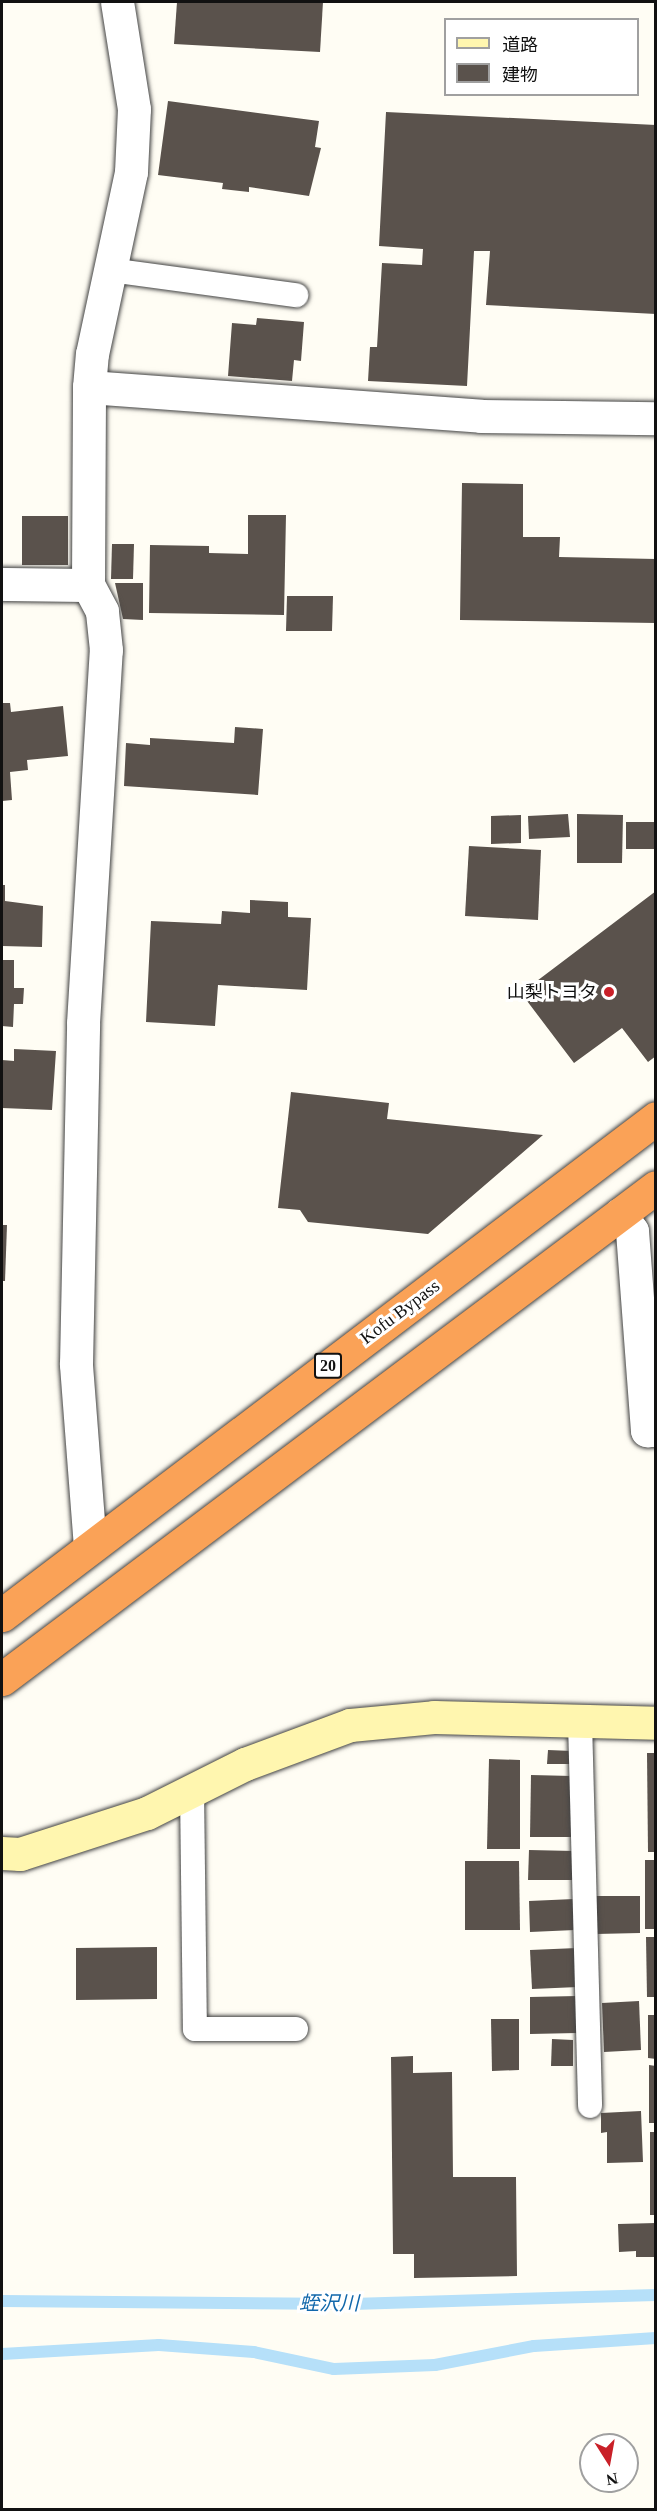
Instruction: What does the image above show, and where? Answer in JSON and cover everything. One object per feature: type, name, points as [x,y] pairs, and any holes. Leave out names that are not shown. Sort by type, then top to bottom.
[{"type":"highway","name":"Kofu Bypass","points":[[2,1615],[656,1118]]},
{"type":"highway","points":[[2,1678],[656,1187]]},
{"type":"street","points":[[90,1547],[76,1352],[83,1023],[106,650],[102,611],[88,585],[89,387],[110,270],[131,172],[134,109],[117,2]]},
{"type":"street","points":[[89,387],[481,416],[656,418]]},
{"type":"street","points":[[2,584],[88,585]]},
{"type":"street","points":[[620,1214],[632,1231],[647,1430],[656,1430]]},
{"type":"street","points":[[2,1853],[20,1854],[147,1813],[244,1764],[350,1725],[434,1717],[656,1723]]},
{"type":"lane","points":[[110,270],[296,295]]},
{"type":"lane","points":[[580,1721],[590,2106]]},
{"type":"lane","points":[[192,1790],[195,2029],[296,2029]]},
{"type":"building","points":[[177,2],[323,2],[320,52],[174,44]]},
{"type":"building","points":[[168,101],[319,121],[315,147],[321,148],[309,196],[249,187],[249,192],[222,189],[223,183],[158,175]]},
{"type":"building","points":[[386,112],[656,125],[656,314],[486,305],[490,251],[474,251],[467,386],[368,381],[370,347],[377,347],[382,263],[422,265],[423,249],[379,246]]},
{"type":"building","points":[[257,318],[304,322],[301,361],[294,360],[292,381],[228,376],[232,323],[256,325]]},
{"type":"building","points":[[462,483],[523,484],[523,537],[560,537],[559,557],[656,559],[656,623],[460,620]]},
{"type":"building","points":[[248,515],[286,515],[284,615],[149,613],[150,545],[209,546],[209,553],[248,554]]},
{"type":"building","points":[[22,516],[68,516],[68,565],[22,565]]},
{"type":"building","points":[[112,544],[134,544],[133,579],[111,579]]},
{"type":"building","points":[[115,583],[143,583],[143,620],[123,619]]},
{"type":"building","points":[[287,596],[333,596],[332,631],[286,631]]},
{"type":"building","points":[[2,703],[10,703],[11,712],[63,706],[68,756],[27,760],[28,770],[10,772],[12,800],[2,801]]},
{"type":"building","points":[[235,727],[263,729],[258,795],[124,786],[126,743],[150,745],[150,738],[234,743]]},
{"type":"building","points":[[568,814],[570,837],[529,839],[528,816]]},
{"type":"building","points":[[577,814],[623,815],[622,863],[577,863]]},
{"type":"building","points":[[521,815],[521,843],[491,844],[491,816]]},
{"type":"building","points":[[626,822],[656,822],[656,849],[626,849]]},
{"type":"building","points":[[469,846],[541,850],[538,920],[465,916]]},
{"type":"building","points":[[2,885],[5,885],[5,901],[43,906],[42,947],[2,946]]},
{"type":"building","points":[[656,891],[656,1056],[648,1062],[622,1028],[574,1063],[521,993]]},
{"type":"building","points":[[250,900],[288,902],[288,917],[311,918],[307,990],[218,985],[215,1026],[146,1022],[151,921],[221,924],[222,911],[250,913]]},
{"type":"building","points":[[2,960],[14,960],[14,988],[24,988],[23,1004],[14,1004],[13,1027],[2,1026]]},
{"type":"building","points":[[14,1049],[56,1051],[52,1110],[2,1108],[2,1060],[14,1061]]},
{"type":"building","points":[[291,1092],[389,1103],[387,1119],[543,1135],[428,1234],[308,1222],[300,1210],[278,1208]]},
{"type":"building","points":[[2,1225],[7,1225],[5,1281],[2,1281]]},
{"type":"building","points":[[548,1750],[572,1751],[572,1764],[547,1764]]},
{"type":"building","points":[[647,1753],[656,1753],[656,1852],[648,1852]]},
{"type":"building","points":[[489,1759],[520,1760],[520,1849],[487,1849]]},
{"type":"building","points":[[531,1775],[572,1776],[572,1837],[530,1837]]},
{"type":"building","points":[[529,1850],[574,1851],[574,1880],[528,1880]]},
{"type":"building","points":[[645,1860],[656,1860],[656,1929],[645,1929]]},
{"type":"building","points":[[465,1861],[519,1861],[520,1930],[465,1930]]},
{"type":"building","points":[[596,1896],[640,1896],[640,1933],[596,1934]]},
{"type":"building","points":[[574,1899],[575,1930],[530,1932],[529,1901]]},
{"type":"building","points":[[646,1937],[656,1937],[656,1997],[647,1997]]},
{"type":"building","points":[[157,1947],[157,1999],[76,2000],[76,1948]]},
{"type":"building","points":[[577,1948],[578,1987],[532,1989],[530,1950]]},
{"type":"building","points":[[577,1996],[577,2033],[530,2034],[530,1997]]},
{"type":"building","points":[[639,2001],[641,2050],[604,2052],[602,2003]]},
{"type":"building","points":[[648,2015],[656,2015],[656,2059],[648,2058]]},
{"type":"building","points":[[491,2019],[519,2019],[519,2070],[492,2071]]},
{"type":"building","points":[[552,2039],[573,2040],[573,2066],[551,2066]]},
{"type":"building","points":[[413,2056],[413,2073],[452,2072],[453,2177],[516,2177],[517,2276],[414,2278],[414,2254],[393,2254],[391,2057]]},
{"type":"building","points":[[649,2065],[656,2066],[656,2123],[649,2123]]},
{"type":"building","points":[[641,2111],[643,2162],[607,2163],[607,2132],[601,2133],[601,2113]]},
{"type":"building","points":[[650,2132],[656,2132],[656,2215],[650,2215]]},
{"type":"building","points":[[656,2223],[656,2257],[636,2257],[636,2251],[619,2252],[618,2224]]},
{"type":"waterway","name":"蛭沢川","points":[[2,2301],[352,2304],[656,2295]]},
{"type":"waterway","points":[[2,2354],[159,2345],[254,2352],[334,2369],[435,2365],[534,2346],[656,2338]]},
{"type":"place","name":"山梨トヨタ","points":[[609,992]]}]
